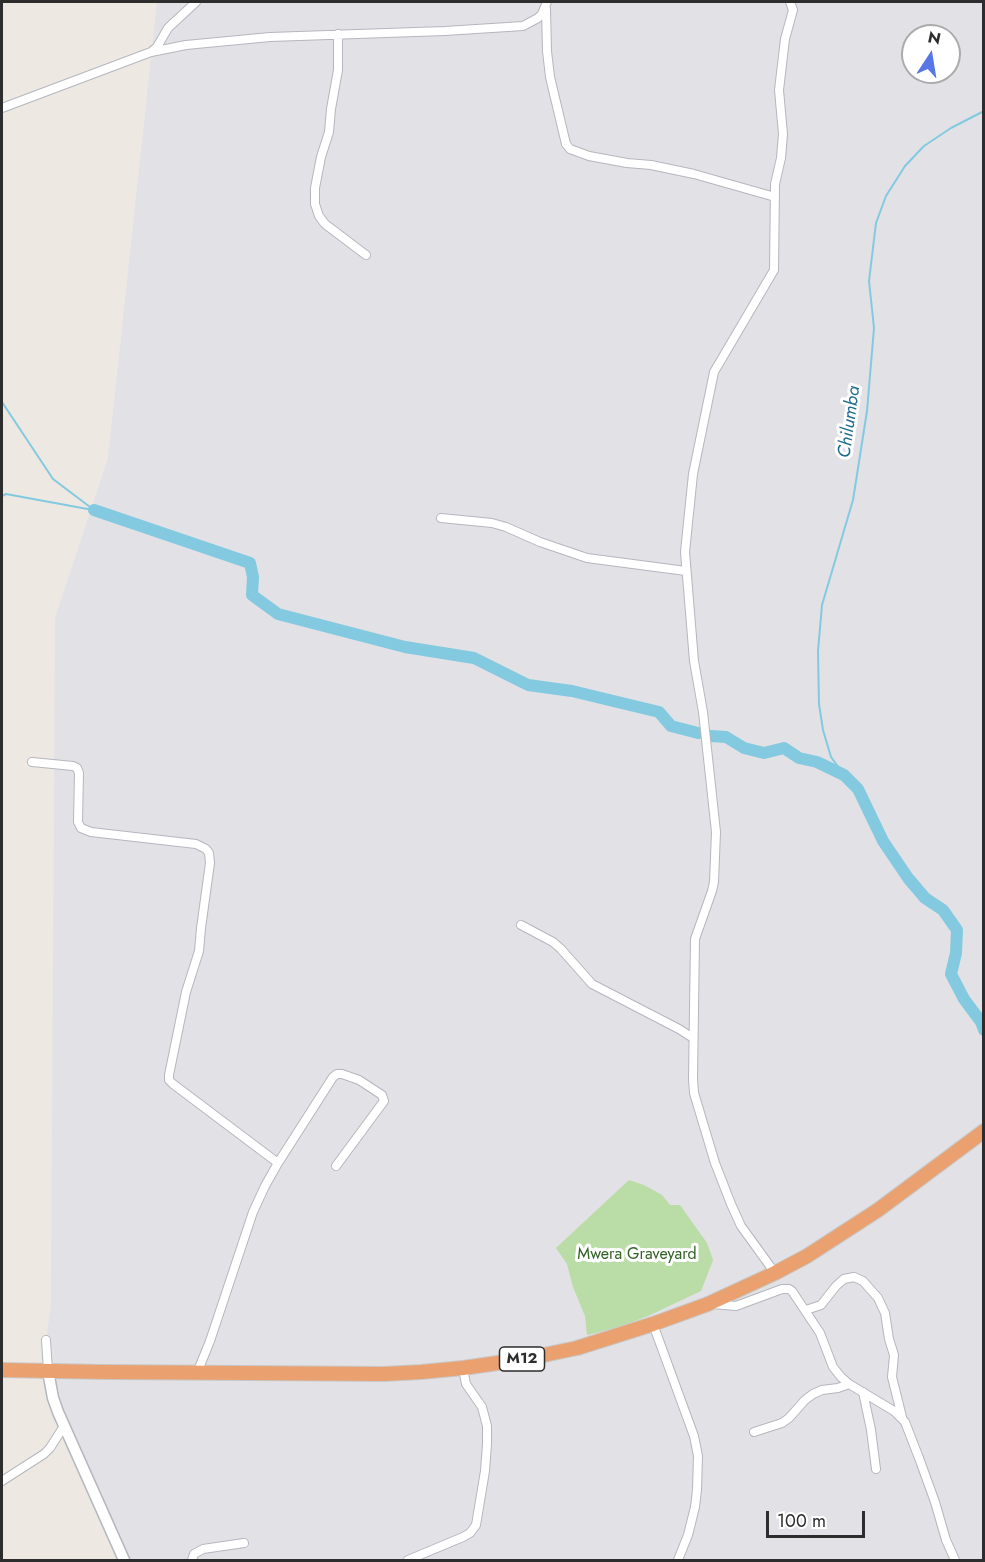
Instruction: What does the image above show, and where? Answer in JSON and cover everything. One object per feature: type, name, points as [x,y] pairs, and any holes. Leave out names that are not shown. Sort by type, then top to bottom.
[{"type":"highway","name":"M12","points":[[2,1370],[384,1374],[463,1368],[525,1359],[577,1348],[708,1304],[807,1256],[878,1210],[984,1131]]},
{"type":"street","points":[[151,52],[157,47],[168,28],[196,2]]},
{"type":"street","points":[[775,1273],[741,1226],[715,1163],[694,1094],[694,939],[714,882],[716,832],[703,712],[694,661],[686,571],[686,537],[693,474],[714,372],[774,270],[776,178],[783,144],[779,90],[785,39],[793,10],[790,2]]},
{"type":"street","points":[[2,108],[151,52],[186,45],[222,40],[523,26],[538,18],[546,4]]},
{"type":"street","points":[[546,4],[550,76],[566,144],[570,149],[589,156],[667,168],[775,197]]},
{"type":"street","points":[[338,34],[338,70],[329,132],[315,189],[315,204],[325,224],[366,255]]},
{"type":"street","points":[[441,518],[492,523],[587,558],[686,571]]},
{"type":"street","points":[[32,762],[77,768],[79,773],[78,822],[81,828],[91,832],[196,844],[209,853],[210,863],[199,951],[186,992],[169,1080],[278,1162]]},
{"type":"street","points":[[521,925],[553,942],[592,984],[693,1038]]},
{"type":"street","points":[[197,1372],[214,1330],[253,1212],[265,1186],[333,1077],[342,1074],[359,1080],[382,1095],[384,1101],[336,1166]]},
{"type":"street","points":[[806,1310],[821,1305],[836,1286],[849,1277],[859,1278],[871,1290],[878,1298],[885,1313],[894,1355],[892,1377],[902,1419]]},
{"type":"street","points":[[708,1304],[736,1306],[786,1288],[792,1291],[820,1333],[834,1367],[849,1384],[894,1411],[907,1426],[955,1560]]},
{"type":"street","points":[[653,1324],[694,1436],[698,1456],[695,1508],[678,1560]]},
{"type":"street","points":[[46,1340],[53,1398],[124,1560]]},
{"type":"street","points":[[408,1560],[463,1537],[470,1533],[476,1525],[485,1471],[487,1426],[482,1407],[466,1384],[463,1368]]},
{"type":"street","points":[[754,1432],[782,1423],[813,1394],[849,1384]]},
{"type":"street","points":[[863,1392],[876,1469]]},
{"type":"street","points":[[2,1481],[44,1454],[64,1426]]},
{"type":"street","points":[[192,1560],[194,1554],[203,1549],[244,1543]]},
{"type":"shaded area","points":[[157,2],[983,2],[983,1560],[129,1560],[51,1386],[51,1341],[46,1340],[51,1305],[55,618],[108,458]]},
{"type":"green space","name":"Mwera Graveyard","points":[[629,1180],[662,1195],[670,1205],[680,1205],[707,1243],[713,1260],[701,1291],[648,1316],[616,1328],[587,1335],[585,1316],[573,1287],[567,1264],[556,1248]]},
{"type":"waterway","name":"Chilumba","points":[[844,775],[831,757],[823,730],[819,704],[818,651],[822,605],[853,500],[867,411],[874,328],[869,281],[876,223],[886,196],[905,166],[924,146],[951,128],[984,111]]},
{"type":"waterway","points":[[2,402],[53,479],[94,510]]},
{"type":"waterway","points":[[2,496],[6,494],[93,510]]},
{"type":"waterway","points":[[94,510],[250,563],[253,577],[252,595],[278,614],[405,647],[474,658],[528,685],[572,691],[659,712],[671,726],[698,733]]},
{"type":"waterway","points":[[710,736],[726,737],[744,748],[764,753],[784,748],[799,758],[817,762],[844,775],[858,789],[883,841],[908,878],[925,898],[943,910],[957,930],[956,953],[951,974],[984,1030]]}]
